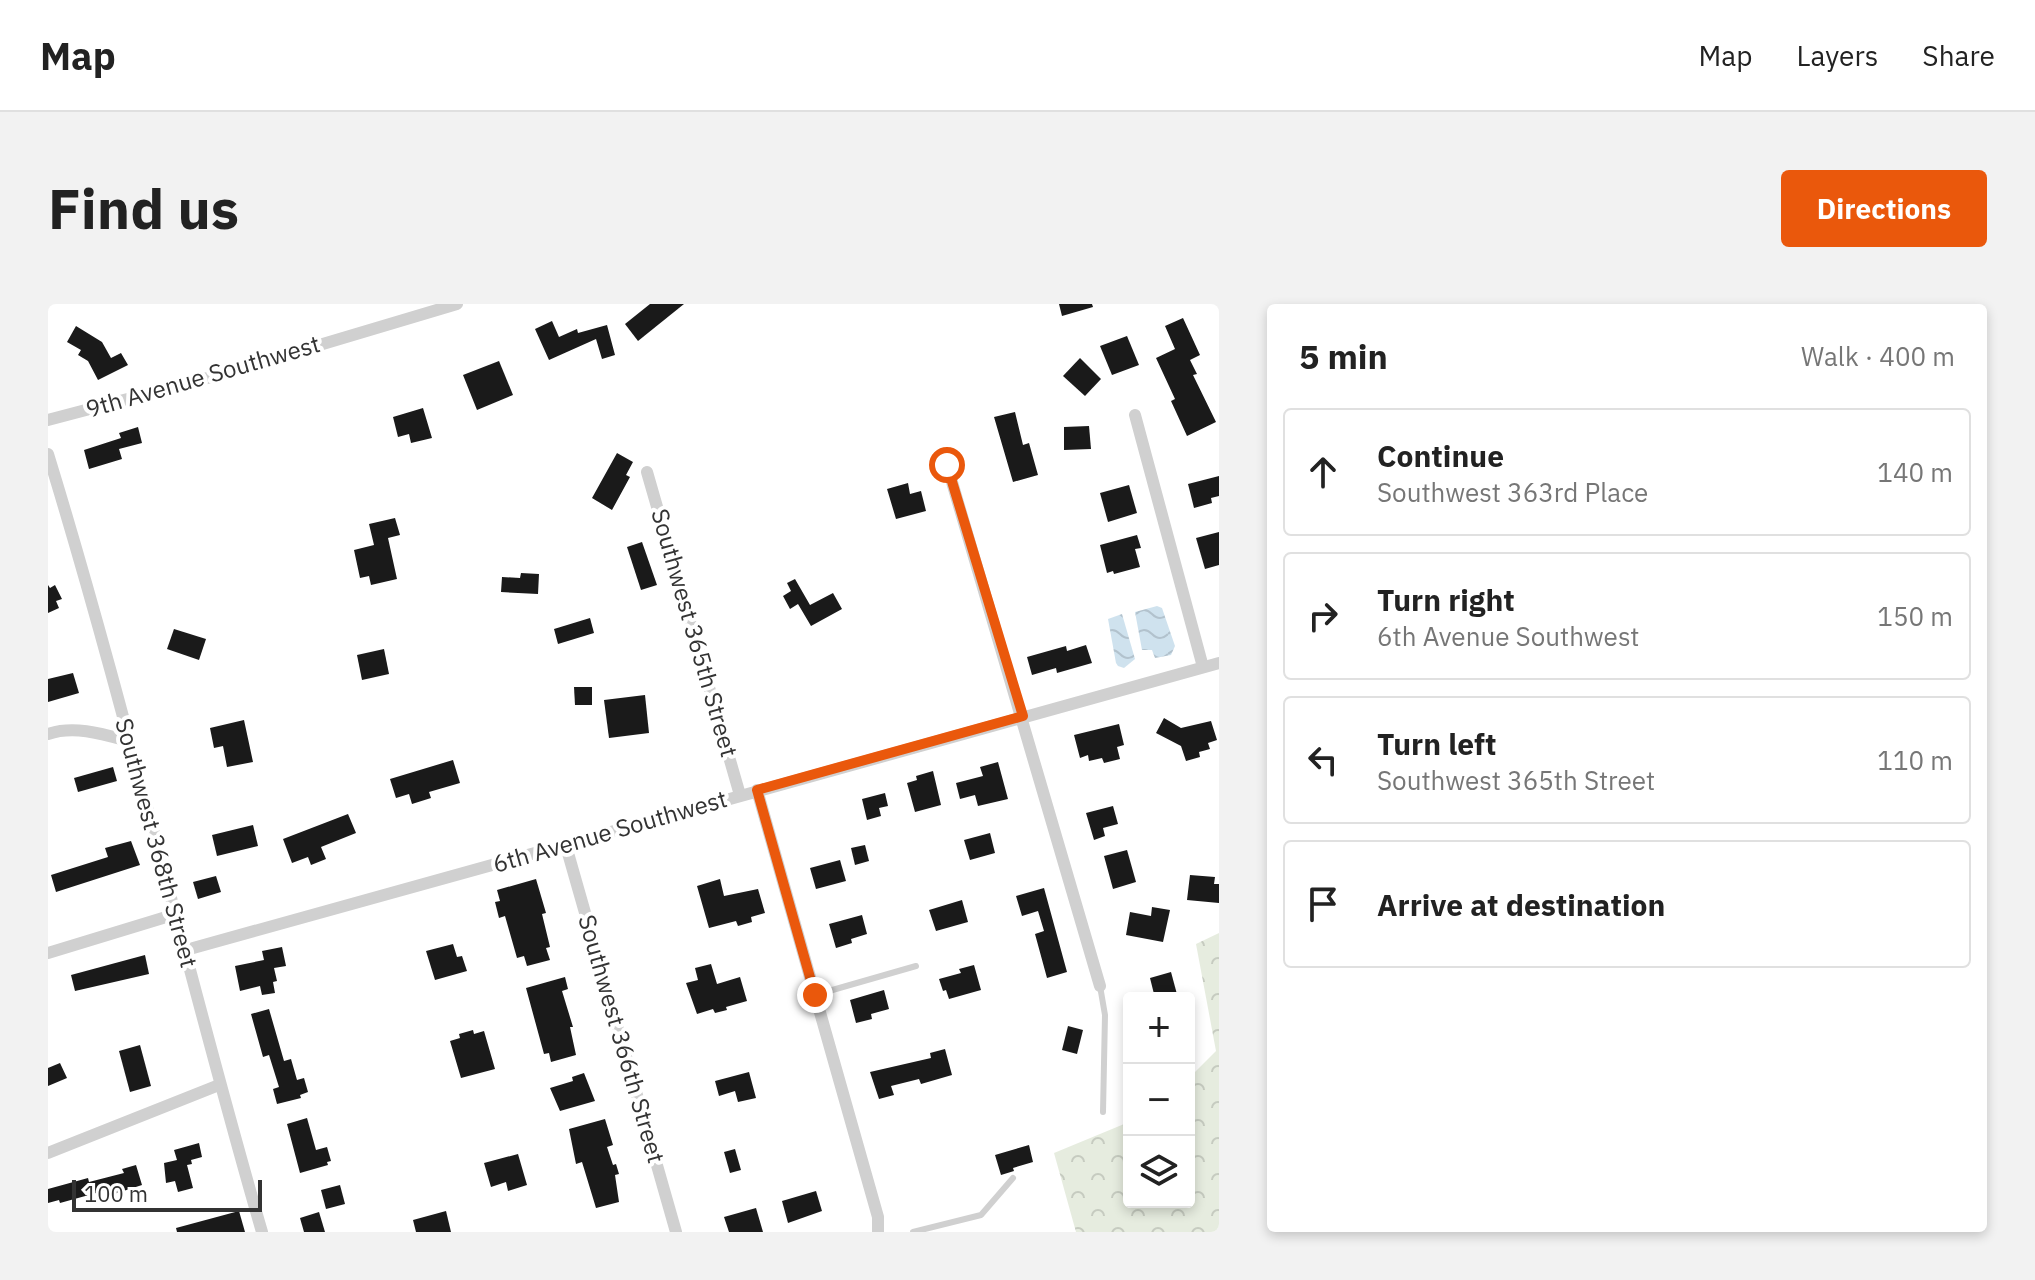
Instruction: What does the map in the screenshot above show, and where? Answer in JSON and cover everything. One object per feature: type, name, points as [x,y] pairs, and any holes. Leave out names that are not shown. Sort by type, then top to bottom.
[{"type":"street","name":"9th Avenue Southwest","points":[[48,420],[215,376],[457,304]]},
{"type":"street","points":[[1135,415],[1203,667]]},
{"type":"street","name":"Southwest 368th Street","points":[[48,454],[186,950],[219,1085],[262,1232]]},
{"type":"street","points":[[947,465],[1100,986]]},
{"type":"street","name":"Southwest 365th Street","points":[[647,472],[740,795]]},
{"type":"street","name":"6th Avenue Southwest","points":[[186,950],[1219,663]]},
{"type":"street","points":[[48,734],[74,730],[128,741]]},
{"type":"street","points":[[757,790],[878,1217],[878,1232]]},
{"type":"street","name":"Southwest 366th Street","points":[[566,846],[676,1232]]},
{"type":"street","points":[[48,953],[176,914]]},
{"type":"street","points":[[48,1153],[219,1085]]},
{"type":"lane","points":[[815,995],[916,966]]},
{"type":"lane","points":[[1100,986],[1105,1015],[1103,1112]]},
{"type":"lane","points":[[913,1232],[981,1215],[1013,1178]]},
{"type":"green space","points":[[1219,933],[1219,1232],[1076,1232],[1054,1153],[1123,1124],[1123,1208],[1195,1208],[1195,1072],[1216,1051],[1196,944]]},
{"type":"water","points":[[1157,606],[1162,608],[1175,646],[1171,655],[1155,658],[1152,650],[1142,650],[1135,612]]},
{"type":"water","points":[[1122,614],[1135,659],[1124,668],[1116,663],[1108,619]]},
{"type":"building","points":[[650,304],[684,304],[638,341],[625,324]]},
{"type":"building","points":[[1059,304],[1092,304],[1093,307],[1062,316]]},
{"type":"building","points":[[1183,318],[1200,355],[1190,360],[1197,374],[1193,375],[1216,422],[1187,436],[1171,401],[1175,399],[1156,358],[1175,349],[1165,326]]},
{"type":"building","points":[[552,321],[559,337],[577,329],[578,333],[607,325],[615,355],[602,359],[596,339],[549,360],[535,329]]},
{"type":"building","points":[[76,326],[102,342],[111,358],[121,353],[128,365],[98,380],[88,361],[78,355],[81,350],[67,342]]},
{"type":"building","points":[[1127,336],[1139,365],[1112,375],[1100,346]]},
{"type":"building","points":[[1080,358],[1101,379],[1085,396],[1063,376]]},
{"type":"building","points":[[499,361],[513,395],[477,410],[463,375]]},
{"type":"building","points":[[423,408],[432,438],[411,443],[409,434],[398,437],[393,417]]},
{"type":"building","points":[[1015,412],[1023,445],[1029,443],[1038,475],[1013,482],[994,417]]},
{"type":"building","points":[[1089,426],[1091,449],[1064,450],[1064,427]]},
{"type":"building","points":[[138,427],[142,443],[119,449],[122,459],[89,469],[84,450],[121,438],[119,433]]},
{"type":"building","points":[[617,453],[633,462],[626,475],[630,477],[612,510],[592,498]]},
{"type":"building","points":[[1219,476],[1219,496],[1211,498],[1212,503],[1194,508],[1188,484]]},
{"type":"building","points":[[908,483],[910,494],[921,491],[926,511],[896,519],[887,489]]},
{"type":"building","points":[[1129,485],[1137,513],[1108,522],[1100,493]]},
{"type":"building","points":[[395,518],[400,535],[388,538],[397,579],[371,585],[369,576],[360,578],[354,550],[374,545],[369,524]]},
{"type":"building","points":[[1219,532],[1219,565],[1205,569],[1196,538]]},
{"type":"building","points":[[1137,535],[1141,548],[1135,549],[1140,567],[1107,573],[1100,545]]},
{"type":"building","points":[[642,542],[657,585],[641,590],[627,547]]},
{"type":"building","points":[[521,573],[539,574],[538,594],[501,592],[502,577],[520,578]]},
{"type":"building","points":[[795,579],[810,605],[833,593],[842,609],[811,626],[798,604],[790,609],[783,596],[791,591],[787,583]]},
{"type":"building","points":[[48,585],[50,588],[55,585],[62,599],[56,601],[59,608],[48,613]]},
{"type":"building","points":[[590,618],[594,633],[558,644],[554,629]]},
{"type":"building","points":[[174,629],[206,639],[199,660],[167,649]]},
{"type":"building","points":[[1086,645],[1092,663],[1057,673],[1056,668],[1032,675],[1027,657],[1066,646],[1067,651]]},
{"type":"building","points":[[384,649],[389,674],[362,680],[357,655]]},
{"type":"building","points":[[73,673],[79,693],[48,702],[48,679]]},
{"type":"building","points":[[574,687],[592,687],[592,705],[575,705]]},
{"type":"building","points":[[645,695],[649,733],[609,738],[604,700]]},
{"type":"building","points":[[1164,718],[1181,728],[1211,721],[1217,740],[1208,743],[1210,749],[1199,752],[1200,757],[1186,761],[1181,746],[1156,733]]},
{"type":"building","points":[[244,720],[253,762],[227,767],[223,746],[214,748],[210,728]]},
{"type":"building","points":[[1119,724],[1124,745],[1117,747],[1120,759],[1104,763],[1102,758],[1089,761],[1088,755],[1080,758],[1074,735]]},
{"type":"building","points":[[453,760],[460,783],[429,792],[431,798],[412,804],[409,794],[396,798],[390,779]]},
{"type":"building","points":[[998,762],[1008,799],[978,806],[975,795],[960,799],[956,783],[983,776],[980,767]]},
{"type":"building","points":[[113,767],[117,781],[78,792],[74,778]]},
{"type":"building","points":[[933,771],[941,805],[915,812],[907,783],[917,780],[916,776]]},
{"type":"building","points":[[885,793],[888,806],[879,808],[881,816],[867,820],[862,799]]},
{"type":"building","points":[[1113,806],[1118,824],[1103,828],[1105,836],[1094,840],[1086,813]]},
{"type":"building","points":[[348,814],[356,833],[321,847],[326,859],[311,865],[308,857],[292,863],[283,839]]},
{"type":"building","points":[[253,825],[258,846],[217,856],[212,835]]},
{"type":"building","points":[[990,833],[995,853],[970,860],[964,840]]},
{"type":"building","points":[[131,841],[140,865],[56,892],[51,875],[108,857],[105,848]]},
{"type":"building","points":[[865,845],[869,861],[855,865],[851,848]]},
{"type":"building","points":[[1127,850],[1136,882],[1113,889],[1104,856]]},
{"type":"building","points":[[840,860],[846,881],[816,889],[810,868]]},
{"type":"building","points":[[1190,875],[1215,877],[1214,884],[1219,884],[1219,903],[1187,900]]},
{"type":"building","points":[[216,876],[221,892],[198,899],[193,882]]},
{"type":"building","points":[[536,879],[546,913],[542,914],[550,960],[527,966],[524,956],[517,958],[505,916],[499,918],[495,902],[500,901],[497,890]]},
{"type":"building","points":[[720,879],[724,896],[758,889],[765,913],[751,917],[752,922],[738,926],[736,921],[709,928],[697,886]]},
{"type":"building","points":[[1044,888],[1067,972],[1047,978],[1035,934],[1044,931],[1038,911],[1022,916],[1016,896]]},
{"type":"building","points":[[962,900],[968,922],[936,931],[929,910]]},
{"type":"building","points":[[1152,907],[1170,910],[1163,942],[1126,935],[1130,912],[1151,916]]},
{"type":"building","points":[[862,915],[867,934],[836,948],[829,924]]},
{"type":"building","points":[[453,944],[457,957],[462,956],[467,971],[435,980],[426,951]]},
{"type":"building","points":[[282,947],[286,966],[274,968],[277,981],[273,982],[275,993],[262,995],[260,986],[240,991],[235,966],[264,960],[262,951]]},
{"type":"building","points":[[145,955],[149,974],[75,991],[71,975]]},
{"type":"building","points":[[711,964],[717,984],[740,977],[747,1001],[726,1007],[727,1010],[715,1013],[713,1009],[697,1014],[686,983],[698,980],[695,968]]},
{"type":"building","points":[[974,965],[981,990],[949,999],[939,979],[961,973],[959,969]]},
{"type":"building","points":[[1171,972],[1176,992],[1154,992],[1150,978]]},
{"type":"building","points":[[565,977],[568,989],[562,991],[573,1027],[570,1027],[576,1055],[551,1062],[549,1053],[544,1054],[526,988]]},
{"type":"building","points":[[884,990],[889,1009],[871,1014],[872,1019],[856,1023],[850,1000]]},
{"type":"building","points":[[269,1009],[284,1061],[291,1059],[297,1080],[304,1078],[308,1092],[300,1095],[301,1098],[277,1104],[273,1089],[279,1087],[269,1055],[263,1057],[251,1014]]},
{"type":"building","points":[[1068,1026],[1083,1030],[1077,1054],[1062,1050]]},
{"type":"building","points":[[473,1030],[474,1034],[484,1031],[495,1069],[461,1078],[450,1041],[460,1038],[459,1034]]},
{"type":"building","points":[[140,1045],[151,1086],[130,1092],[119,1051]]},
{"type":"building","points":[[945,1049],[952,1075],[921,1084],[919,1079],[891,1086],[894,1095],[879,1099],[870,1072],[931,1058],[930,1053]]},
{"type":"building","points":[[60,1063],[67,1078],[48,1086],[48,1068]]},
{"type":"building","points":[[749,1072],[756,1098],[738,1102],[735,1091],[719,1096],[715,1081]]},
{"type":"building","points":[[584,1073],[595,1101],[560,1111],[550,1088],[573,1081],[572,1077]]},
{"type":"building","points":[[307,1118],[316,1150],[327,1147],[331,1161],[327,1162],[328,1165],[300,1173],[287,1124]]},
{"type":"building","points":[[605,1119],[613,1145],[607,1147],[619,1174],[615,1175],[619,1202],[596,1208],[582,1162],[576,1164],[569,1129]]},
{"type":"building","points":[[199,1143],[202,1157],[191,1160],[192,1164],[187,1165],[193,1188],[178,1192],[175,1181],[166,1183],[164,1163],[177,1160],[174,1150]]},
{"type":"building","points":[[1029,1145],[1033,1162],[1001,1175],[995,1155]]},
{"type":"building","points":[[735,1149],[741,1170],[730,1173],[724,1152]]},
{"type":"building","points":[[518,1154],[527,1185],[508,1191],[506,1182],[491,1187],[484,1163]]},
{"type":"building","points":[[136,1165],[142,1185],[108,1196],[107,1190],[60,1203],[59,1200],[48,1203],[48,1189],[88,1178],[89,1182],[124,1173],[122,1169]]},
{"type":"building","points":[[340,1185],[345,1204],[326,1209],[321,1190]]},
{"type":"building","points":[[816,1191],[822,1211],[788,1223],[782,1201]]},
{"type":"building","points":[[756,1208],[763,1232],[729,1232],[724,1217]]},
{"type":"building","points":[[239,1211],[245,1232],[177,1232],[176,1228]]},
{"type":"building","points":[[446,1211],[451,1232],[416,1232],[413,1220]]},
{"type":"building","points":[[319,1212],[325,1232],[304,1232],[300,1218]]},
{"type":"route","points":[[815,995],[757,790],[1023,716],[947,465]]}]
